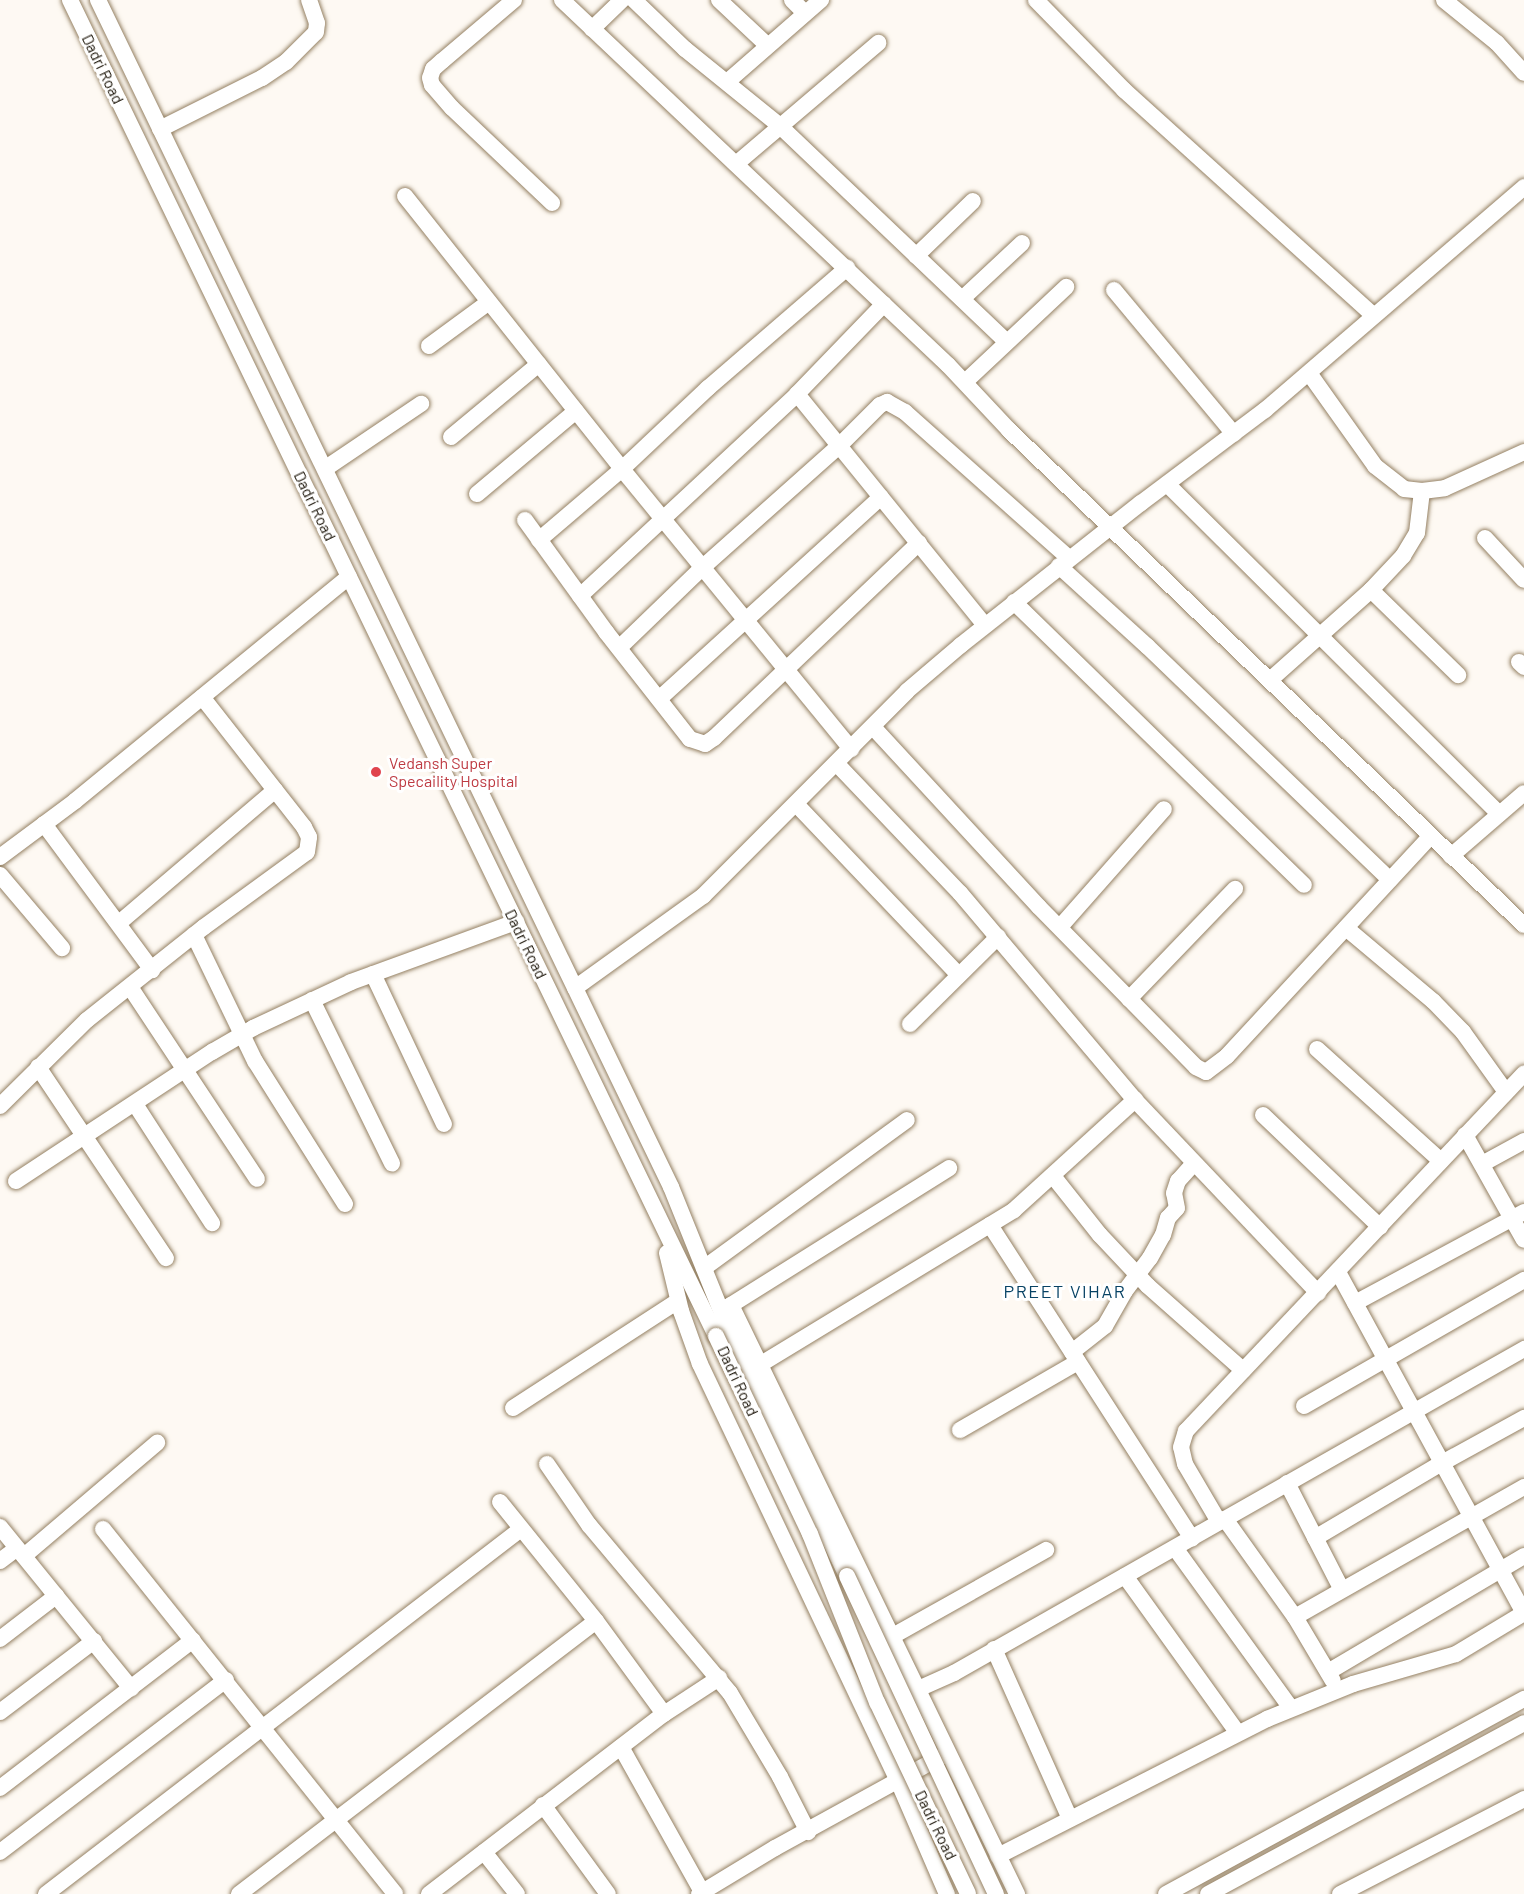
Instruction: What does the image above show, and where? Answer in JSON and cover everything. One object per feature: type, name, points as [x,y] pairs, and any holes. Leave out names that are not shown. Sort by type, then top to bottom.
[{"type":"street","name":"Dadri Road","points":[[70,0],[810,1534],[877,1702],[968,1894]]},
{"type":"street","name":"Dadri Road","points":[[98,0],[326,468],[671,1187],[704,1268],[726,1308],[730,1333],[996,1894]]},
{"type":"street","points":[[160,129],[261,78],[286,62],[316,32],[317,23],[309,0]]},
{"type":"street","points":[[514,0],[433,69],[430,78],[432,85],[452,108],[552,203]]},
{"type":"street","points":[[562,0],[847,268],[965,382],[1009,430],[1524,925]]},
{"type":"street","points":[[592,29],[622,0]]},
{"type":"street","points":[[634,0],[685,49],[780,126],[1007,342]]},
{"type":"street","points":[[720,0],[767,45]]},
{"type":"street","points":[[792,0],[805,13]]},
{"type":"street","points":[[727,82],[821,0]]},
{"type":"street","points":[[1036,0],[1124,90],[1373,315]]},
{"type":"street","points":[[1444,0],[1497,43],[1524,73]]},
{"type":"street","points":[[736,164],[878,44]]},
{"type":"street","points":[[576,988],[703,896],[908,691],[1064,562],[1234,434],[1309,373],[1524,186]]},
{"type":"street","points":[[405,196],[622,469],[851,748]]},
{"type":"street","points":[[916,256],[973,201]]},
{"type":"street","points":[[962,299],[1022,243]]},
{"type":"street","points":[[539,540],[622,469],[708,388],[847,268]]},
{"type":"street","points":[[965,382],[1066,287]]},
{"type":"street","points":[[1114,290],[1234,434]]},
{"type":"street","points":[[429,346],[489,302]]},
{"type":"street","points":[[580,596],[796,394],[884,304]]},
{"type":"street","points":[[451,436],[539,364]]},
{"type":"street","points":[[1309,373],[1376,466],[1404,489],[1422,491],[1445,488],[1524,452]]},
{"type":"street","points":[[796,394],[985,626]]},
{"type":"street","points":[[619,648],[703,567],[839,446],[880,405],[888,402],[895,404],[1064,562],[1390,880]]},
{"type":"street","points":[[326,468],[421,404]]},
{"type":"street","points":[[477,494],[576,411]]},
{"type":"street","points":[[1167,484],[1499,814]]},
{"type":"street","points":[[1270,680],[1371,590],[1403,556],[1417,533],[1422,491]]},
{"type":"street","points":[[659,699],[745,618],[881,497]]},
{"type":"street","points":[[525,520],[619,648],[690,739],[705,744],[787,670],[919,543]]},
{"type":"street","points":[[1485,538],[1524,580]]},
{"type":"street","points":[[0,857],[349,577]]},
{"type":"street","points":[[1371,590],[1458,675]]},
{"type":"street","points":[[1014,602],[1305,885]]},
{"type":"street","points":[[0,1106],[87,1020],[194,935],[307,852],[309,837],[202,697]]},
{"type":"street","points":[[873,727],[1060,927],[1196,1067],[1206,1072],[1227,1056],[1431,836]]},
{"type":"street","points":[[836,764],[998,937],[1135,1100],[1318,1293]]},
{"type":"street","points":[[119,923],[275,790]]},
{"type":"street","points":[[1451,856],[1524,793]]},
{"type":"street","points":[[796,804],[959,975]]},
{"type":"street","points":[[1060,927],[1164,809]]},
{"type":"street","points":[[44,824],[152,970]]},
{"type":"street","points":[[0,875],[62,948]]},
{"type":"street","points":[[1130,999],[1235,889]]},
{"type":"street","points":[[16,1181],[241,1035],[312,1000],[373,974],[516,922]]},
{"type":"street","points":[[1346,928],[1433,1000],[1463,1032],[1506,1092]]},
{"type":"street","points":[[194,935],[241,1035],[266,1080],[345,1204]]},
{"type":"street","points":[[910,1024],[998,937]]},
{"type":"street","points":[[373,974],[444,1124]]},
{"type":"street","points":[[130,987],[257,1179]]},
{"type":"street","points":[[312,1000],[392,1163]]},
{"type":"street","points":[[1317,1049],[1441,1161]]},
{"type":"street","points":[[38,1067],[166,1258]]},
{"type":"street","points":[[1339,1690],[1295,1617],[1222,1520],[1185,1464],[1182,1440],[1194,1420],[1338,1272],[1524,1073]]},
{"type":"street","points":[[761,1364],[1014,1210],[1135,1100]]},
{"type":"street","points":[[135,1104],[212,1223]]},
{"type":"street","points":[[1263,1115],[1380,1227]]},
{"type":"street","points":[[704,1268],[907,1120]]},
{"type":"street","points":[[1465,1135],[1518,1216],[1524,1240]]},
{"type":"street","points":[[1482,1164],[1524,1141]]},
{"type":"street","points":[[960,1430],[1075,1357],[1105,1326],[1163,1235],[1168,1218],[1177,1208],[1174,1193],[1178,1180],[1194,1163]]},
{"type":"street","points":[[949,1168],[726,1308],[761,1364],[946,1754],[1017,1894]]},
{"type":"street","points":[[1053,1176],[1100,1235],[1138,1276],[1243,1370]]},
{"type":"street","points":[[1355,1304],[1518,1216]]},
{"type":"street","points":[[660,1221],[678,1301],[700,1364],[898,1781],[947,1894]]},
{"type":"street","points":[[990,1225],[1192,1538]]},
{"type":"street","points":[[998,1856],[1291,1708],[1339,1690],[1456,1654],[1524,1613],[1338,1272]]},
{"type":"street","points":[[1304,1406],[1524,1280]]},
{"type":"street","points":[[513,1408],[678,1301]]},
{"type":"street","points":[[916,1689],[954,1673],[1524,1349]]},
{"type":"street","points":[[1315,1538],[1442,1463],[1524,1418]]},
{"type":"street","points":[[0,1561],[20,1552],[157,1443]]},
{"type":"street","points":[[547,1464],[572,1504],[611,1553],[719,1678],[780,1777],[808,1832]]},
{"type":"street","points":[[1287,1483],[1342,1590]]},
{"type":"street","points":[[1295,1617],[1524,1487]]},
{"type":"street","points":[[500,1502],[596,1621],[664,1714]]},
{"type":"street","points":[[0,1527],[131,1688]]},
{"type":"street","points":[[104,1529],[396,1894]]},
{"type":"street","points":[[46,1894],[521,1529]]},
{"type":"street","points":[[1175,1548],[1291,1708]]},
{"type":"street","points":[[891,1636],[1046,1550]]},
{"type":"street","points":[[1328,1672],[1524,1556]]},
{"type":"street","points":[[1125,1576],[1238,1734]]},
{"type":"street","points":[[0,1639],[56,1596]]},
{"type":"street","points":[[239,1894],[596,1621]]},
{"type":"street","points":[[0,1788],[193,1640]]},
{"type":"street","points":[[0,1712],[94,1641]]},
{"type":"street","points":[[994,1649],[1070,1819]]},
{"type":"street","points":[[439,1891],[543,1805],[664,1714],[719,1678]]},
{"type":"street","points":[[0,1852],[226,1680]]},
{"type":"street","points":[[1166,1894],[1524,1699]]},
{"type":"street","points":[[1208,1894],[1524,1723]]},
{"type":"street","points":[[621,1747],[701,1893],[946,1754]]},
{"type":"street","points":[[1340,1894],[1524,1799]]},
{"type":"street","points":[[543,1805],[608,1894]]},
{"type":"street","points":[[484,1852],[517,1894]]},
{"type":"place","name":"Vedansh Super Specaility Hospital","points":[[376,772]]},
{"type":"district","name":"PREET VIHAR","points":[[1065,1291]]}]
